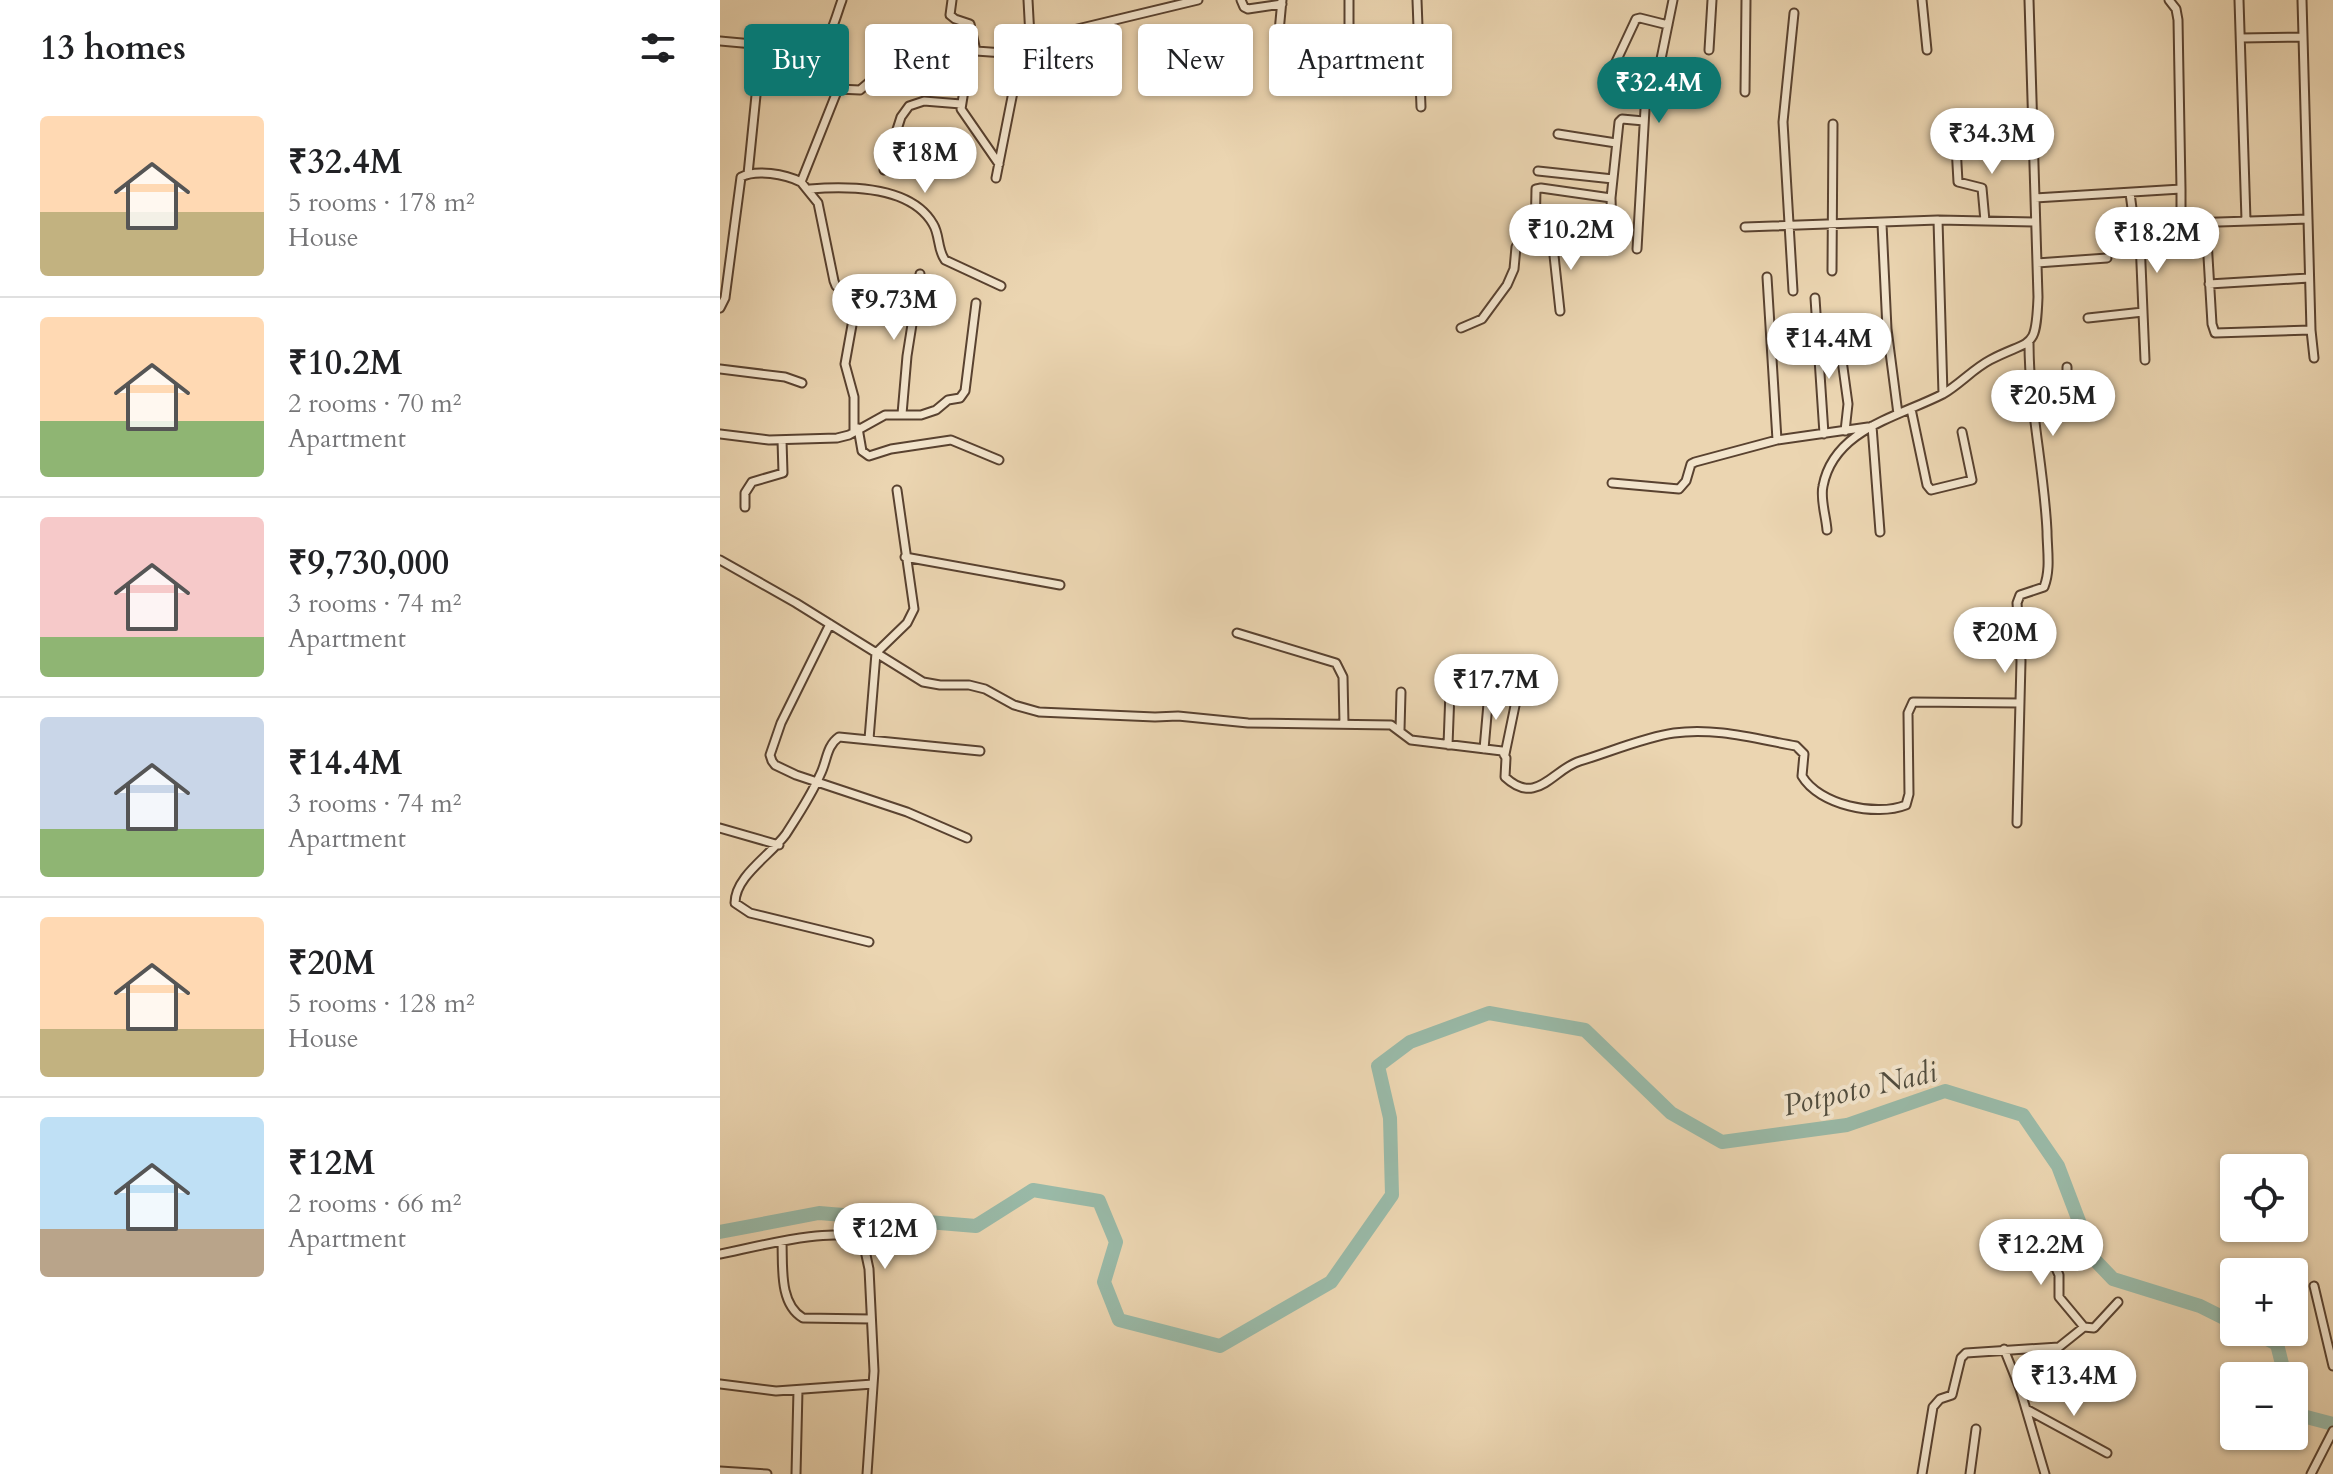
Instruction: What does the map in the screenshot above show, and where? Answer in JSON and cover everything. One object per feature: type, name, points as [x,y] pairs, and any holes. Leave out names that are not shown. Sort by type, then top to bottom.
[{"type":"street","points":[[833,24],[842,0]]},
{"type":"street","points":[[952,0],[950,15],[970,24]]},
{"type":"street","points":[[1028,0],[1029,24]]},
{"type":"street","points":[[1098,24],[1198,0]]},
{"type":"street","points":[[1241,0],[1248,9],[1282,2],[1280,24]]},
{"type":"street","points":[[1349,0],[1349,24]]},
{"type":"street","points":[[1417,0],[1421,107]]},
{"type":"street","points":[[1637,249],[1644,121],[1673,0]]},
{"type":"street","points":[[1709,50],[1712,0]]},
{"type":"street","points":[[1745,92],[1746,0]]},
{"type":"street","points":[[1922,0],[1927,50]]},
{"type":"street","points":[[2017,823],[2021,661],[2018,598],[2046,584],[2048,544],[2030,388],[2029,343],[2038,321],[2029,0]]},
{"type":"street","points":[[2169,0],[2176,9],[2178,20],[2181,215],[2185,220],[2206,223],[2308,219]]},
{"type":"street","points":[[2239,0],[2246,220]]},
{"type":"street","points":[[2302,0],[2314,358]]},
{"type":"street","points":[[1793,291],[1783,122],[1794,13]]},
{"type":"street","points":[[1614,66],[1636,19],[1668,25]]},
{"type":"street","points":[[2241,38],[2303,37]]},
{"type":"street","points":[[720,41],[744,44]]},
{"type":"street","points":[[801,182],[838,89],[860,90],[865,86]]},
{"type":"street","points":[[748,174],[756,96]]},
{"type":"street","points":[[963,96],[964,116],[999,164]]},
{"type":"street","points":[[996,178],[1012,96]]},
{"type":"street","points":[[884,170],[901,117],[909,106],[924,101],[961,104]]},
{"type":"street","points":[[1461,328],[1482,319],[1511,278],[1518,241],[1535,237],[1609,234],[1613,229],[1611,198],[1620,120],[1644,121]]},
{"type":"street","points":[[1832,271],[1833,124]]},
{"type":"street","points":[[1558,134],[1616,143]]},
{"type":"street","points":[[1956,146],[1958,182],[1982,188],[1985,221]]},
{"type":"street","points":[[1538,171],[1613,179]]},
{"type":"street","points":[[720,308],[725,298],[741,177],[748,174],[783,176],[801,182],[810,189],[818,203],[834,281],[836,286],[847,292],[854,314],[845,364],[854,397],[856,430],[862,451],[869,456],[891,449],[951,440],[999,460]]},
{"type":"street","points":[[810,189],[858,187],[907,202],[932,221],[945,260],[1001,286]]},
{"type":"street","points":[[1535,237],[1536,189],[1611,198]]},
{"type":"street","points":[[2035,198],[2181,189]]},
{"type":"street","points":[[2130,193],[2140,240],[2145,360]]},
{"type":"street","points":[[1745,227],[1938,220],[2035,222]]},
{"type":"street","points":[[1938,220],[1943,394]]},
{"type":"street","points":[[2206,223],[2215,333],[2311,330]]},
{"type":"street","points":[[1882,224],[1887,329],[1898,414]]},
{"type":"street","points":[[1552,237],[1560,311]]},
{"type":"street","points":[[2037,263],[2107,258]]},
{"type":"street","points":[[902,414],[907,356],[920,274]]},
{"type":"street","points":[[1767,277],[1777,440]]},
{"type":"street","points":[[2209,284],[2309,278]]},
{"type":"street","points":[[1815,298],[1824,434]]},
{"type":"street","points":[[720,434],[782,440],[837,438],[885,415],[928,413],[948,400],[963,395],[976,303]]},
{"type":"street","points":[[2088,318],[2143,312]]},
{"type":"street","points":[[1838,331],[1848,404],[1845,431]]},
{"type":"street","points":[[1612,483],[1679,489],[1686,481],[1691,464],[1695,462],[1777,440],[1870,426],[1943,394],[1991,360],[2029,343]]},
{"type":"street","points":[[2030,388],[2067,385],[2067,367]]},
{"type":"street","points":[[720,369],[785,377],[802,383]]},
{"type":"street","points":[[1911,409],[1927,485],[1931,490],[1972,480],[1962,432]]},
{"type":"street","points":[[1827,530],[1822,492],[1829,467],[1839,451],[1870,426]]},
{"type":"street","points":[[1870,426],[1880,532]]},
{"type":"street","points":[[745,507],[745,493],[752,482],[783,473],[782,440]]},
{"type":"street","points":[[869,739],[876,653],[907,623],[914,609],[897,490]]},
{"type":"street","points":[[905,557],[1060,585]]},
{"type":"street","points":[[720,560],[923,682],[985,689],[1014,705],[1039,712],[1171,716],[1248,723],[1391,725],[1411,740],[1505,754]]},
{"type":"street","points":[[830,624],[788,705],[770,755],[775,765],[817,783],[907,812],[967,838]]},
{"type":"street","points":[[1237,633],[1336,663],[1343,677],[1344,724]]},
{"type":"street","points":[[1448,745],[1451,665]]},
{"type":"street","points":[[1484,749],[1490,681]]},
{"type":"street","points":[[1400,731],[1401,692]]},
{"type":"street","points":[[1517,696],[1505,754],[1504,773],[1508,780],[1534,788],[1546,784],[1567,766],[1650,737],[1685,731],[1732,734],[1800,748],[1804,758],[1802,776],[1814,790],[1855,808],[1896,808],[1906,805],[1908,713],[1913,702],[2020,703]]},
{"type":"street","points":[[869,942],[750,913],[735,903],[741,885],[779,845],[817,783],[834,739],[844,736],[980,751]]},
{"type":"street","points":[[720,828],[779,845]]},
{"type":"street","points":[[720,1254],[799,1238],[843,1234],[863,1241],[869,1269],[873,1384],[867,1474]]},
{"type":"street","points":[[2014,1234],[2055,1266],[2059,1275],[2059,1297],[2084,1327]]},
{"type":"street","points":[[782,1242],[787,1294],[795,1314],[803,1318],[871,1319]]},
{"type":"street","points":[[2314,1286],[2333,1366]]},
{"type":"street","points":[[1922,1474],[1933,1407],[1940,1399],[1952,1395],[1961,1358],[1971,1351],[2059,1347],[2084,1327],[2094,1328],[2118,1302]]},
{"type":"street","points":[[2004,1349],[2045,1474]]},
{"type":"street","points":[[720,1384],[798,1390],[873,1384]]},
{"type":"street","points":[[796,1474],[798,1390]]},
{"type":"street","points":[[2026,1409],[2107,1453]]},
{"type":"street","points":[[1970,1474],[1976,1429]]},
{"type":"street","points":[[2311,1474],[2333,1431]]},
{"type":"street","points":[[720,1471],[767,1474]]},
{"type":"waterway","name":"Potpoto Nadi","points":[[720,1232],[819,1213],[976,1226],[1033,1190],[1099,1201],[1116,1242],[1104,1282],[1119,1320],[1220,1346],[1331,1282],[1392,1195],[1390,1118],[1378,1066],[1410,1042],[1489,1013],[1585,1030],[1671,1113],[1722,1142],[1847,1125],[1945,1091],[2023,1115],[2058,1166],[2093,1258],[2113,1279],[2200,1306],[2220,1316]]},
{"type":"waterway","name":"Potpoto Nadi","points":[[2278,1346],[2282,1362]]},
{"type":"waterway","name":"Potpoto Nadi","points":[[2308,1417],[2333,1424]]}]
